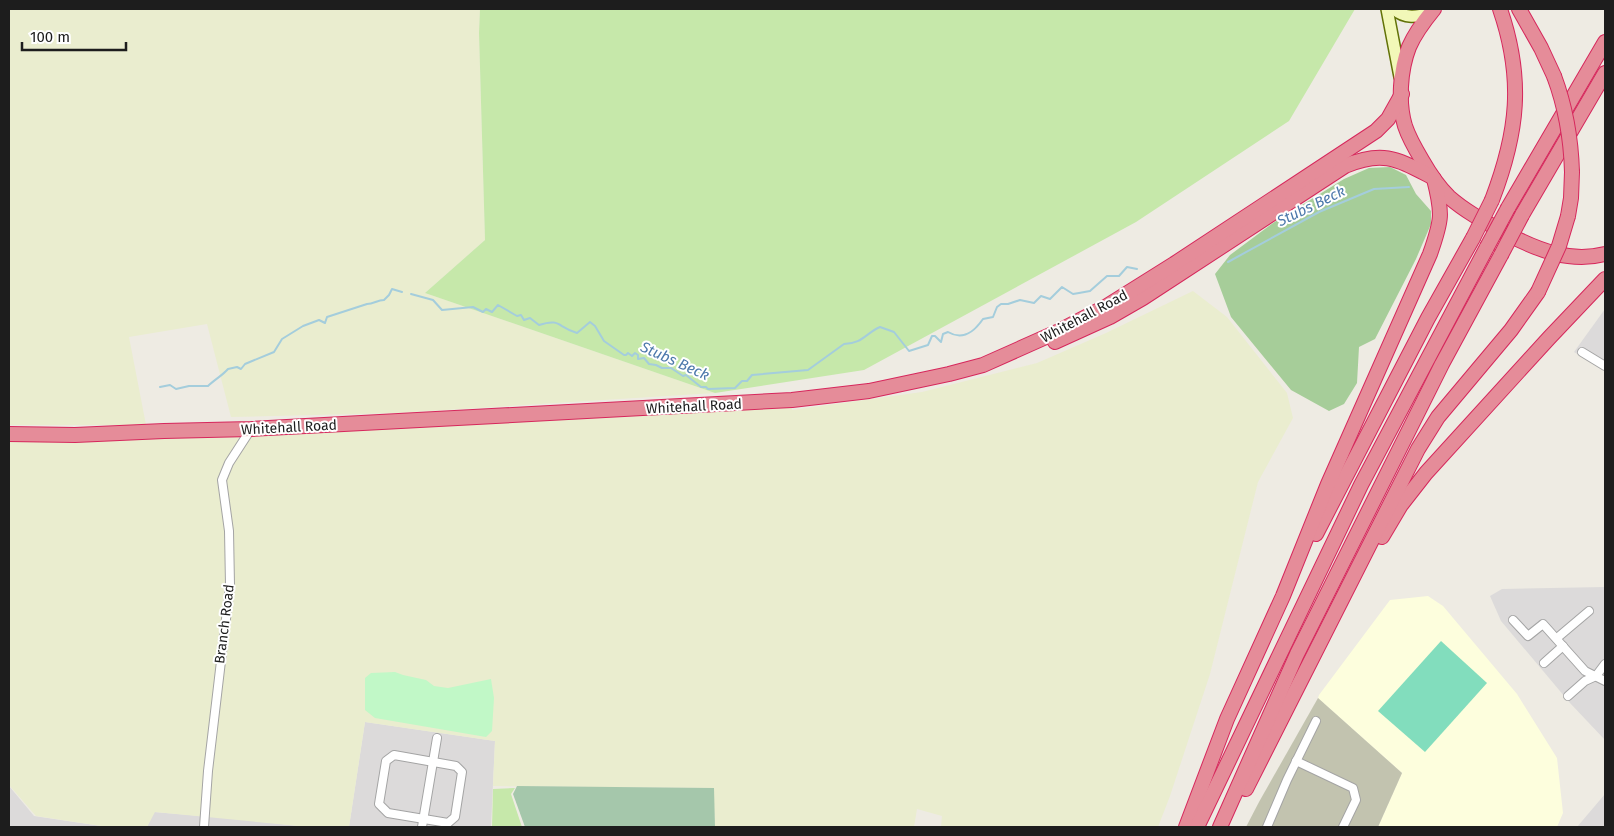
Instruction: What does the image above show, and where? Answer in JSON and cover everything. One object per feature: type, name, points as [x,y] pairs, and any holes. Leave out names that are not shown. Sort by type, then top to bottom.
[{"type":"highway","points":[[1283,596],[1428,318],[1473,238],[1492,200],[1504,170],[1516,114],[1514,62],[1500,9]]},
{"type":"highway","points":[[1227,827],[1327,632],[1364,552],[1418,449],[1433,425],[1511,330],[1538,292],[1560,246],[1568,216],[1572,172],[1570,128],[1554,76],[1519,9]]},
{"type":"highway","points":[[1432,11],[1409,48],[1404,66],[1402,91],[1403,114],[1407,130],[1433,178],[1449,197],[1492,225],[1539,249],[1571,257],[1595,257],[1605,254]]},
{"type":"highway","points":[[1198,827],[1361,485],[1508,208],[1605,42]]},
{"type":"highway","points":[[1220,827],[1297,654],[1442,364],[1522,215],[1605,73]]},
{"type":"highway","name":"Whitehall Road","points":[[9,434],[75,435],[251,429],[792,400],[869,391],[983,365],[1057,332],[1107,306],[1322,168],[1376,131],[1388,119],[1402,91]]},
{"type":"highway","points":[[983,365],[1021,355],[1061,340],[1110,317],[1345,166],[1369,158],[1383,157],[1405,163],[1433,178],[1441,206],[1436,238],[1328,484],[1283,596],[1227,719],[1186,827]]},
{"type":"highway","points":[[1327,632],[1401,505],[1426,473],[1605,279]]},
{"type":"street","points":[[1388,9],[1402,91]]},
{"type":"street","points":[[1394,9],[1405,16],[1420,16],[1432,11]]},
{"type":"street","points":[[1582,352],[1605,366]]},
{"type":"street","name":"Branch Road","points":[[204,827],[210,752],[230,585],[229,531],[222,480],[229,463],[251,429]]},
{"type":"street","points":[[1557,638],[1588,611]]},
{"type":"street","points":[[1513,620],[1528,636],[1543,624],[1586,672],[1605,681]]},
{"type":"street","points":[[1544,663],[1564,646]]},
{"type":"street","points":[[1568,696],[1585,681],[1596,676],[1605,664]]},
{"type":"street","points":[[1267,827],[1316,720]]},
{"type":"street","points":[[423,823],[437,738]]},
{"type":"street","points":[[394,755],[456,766],[462,772],[455,817],[448,823],[423,823],[388,813],[379,804],[386,761],[394,755]]},
{"type":"street","points":[[1296,761],[1353,788],[1356,800],[1343,827]]},
{"type":"shaded area","points":[[9,9],[480,9],[479,33],[485,240],[425,293],[715,393],[397,413],[231,417],[207,324],[129,337],[146,425],[9,425]]},
{"type":"shaded area","points":[[1193,291],[1227,317],[1287,393],[1293,418],[1258,482],[1210,674],[1158,827],[941,827],[942,816],[917,809],[914,827],[715,827],[713,788],[493,786],[495,741],[365,722],[349,827],[309,827],[155,812],[147,827],[108,827],[36,816],[9,785],[9,434],[792,400],[792,410],[922,392],[1037,363],[1106,333]]},
{"type":"shaded area","points":[[1605,309],[1605,370],[1574,352]]},
{"type":"shaded area","points":[[1605,587],[1605,740],[1570,703],[1501,621],[1490,596],[1502,589]]},
{"type":"shaded area","points":[[1428,596],[1443,606],[1517,694],[1557,758],[1563,813],[1557,827],[1378,827],[1402,773],[1318,698],[1390,600]]},
{"type":"shaded area","points":[[1318,698],[1402,773],[1378,827],[1246,827],[1259,802]]},
{"type":"shaded area","points":[[365,722],[495,741],[491,827],[349,827]]},
{"type":"shaded area","points":[[9,786],[34,816],[108,827],[9,827]]},
{"type":"shaded area","points":[[517,786],[714,788],[715,827],[525,827],[513,794]]},
{"type":"shaded area","points":[[1605,794],[1605,827],[1577,827]]},
{"type":"shaded area","points":[[154,812],[225,818],[309,827],[147,827]]},
{"type":"green space","points":[[480,9],[1355,9],[1289,121],[1136,222],[864,370],[715,393],[425,293],[485,240],[479,33]]},
{"type":"green space","points":[[1390,167],[1406,175],[1416,194],[1431,211],[1431,224],[1416,259],[1375,339],[1359,347],[1357,383],[1344,404],[1329,411],[1291,390],[1231,317],[1215,274],[1230,255],[1273,223],[1344,179],[1369,168]]},
{"type":"green space","points":[[1441,641],[1487,683],[1425,752],[1378,711]]},
{"type":"green space","points":[[395,672],[426,680],[434,686],[448,688],[491,679],[494,698],[492,731],[486,737],[375,718],[365,710],[365,678],[371,673]]},
{"type":"green space","points":[[515,788],[511,794],[522,827],[492,827],[493,789]]},
{"type":"waterway","name":"Stubs Beck","points":[[1228,262],[1319,212],[1374,189],[1409,187]]},
{"type":"waterway","name":"Stubs Beck","points":[[411,294],[433,300],[442,310],[473,307],[483,312],[486,309],[492,312],[498,305],[517,316],[521,315],[524,320],[530,318],[539,325],[551,322],[577,333],[590,322],[595,326],[604,341],[624,355],[628,353],[632,356],[635,353],[638,355],[638,359],[644,358],[649,364],[662,368],[671,368],[683,376],[686,375],[701,387],[708,389],[735,388],[742,381],[747,381],[752,375],[808,370],[844,344],[860,340],[880,327],[894,332],[909,351],[928,345],[932,336],[935,336],[941,342],[943,334],[948,332],[959,336],[968,334],[983,319],[993,317],[997,307],[1001,304],[1020,300],[1034,303],[1041,296],[1050,299],[1062,287],[1073,294],[1090,291],[1107,276],[1119,276],[1127,267],[1137,269]]},
{"type":"waterway","name":"Stubs Beck","points":[[160,387],[170,385],[176,389],[189,386],[208,386],[228,369],[237,367],[241,369],[245,364],[274,352],[282,339],[303,326],[319,320],[325,323],[327,317],[384,300],[392,289],[402,292]]}]
